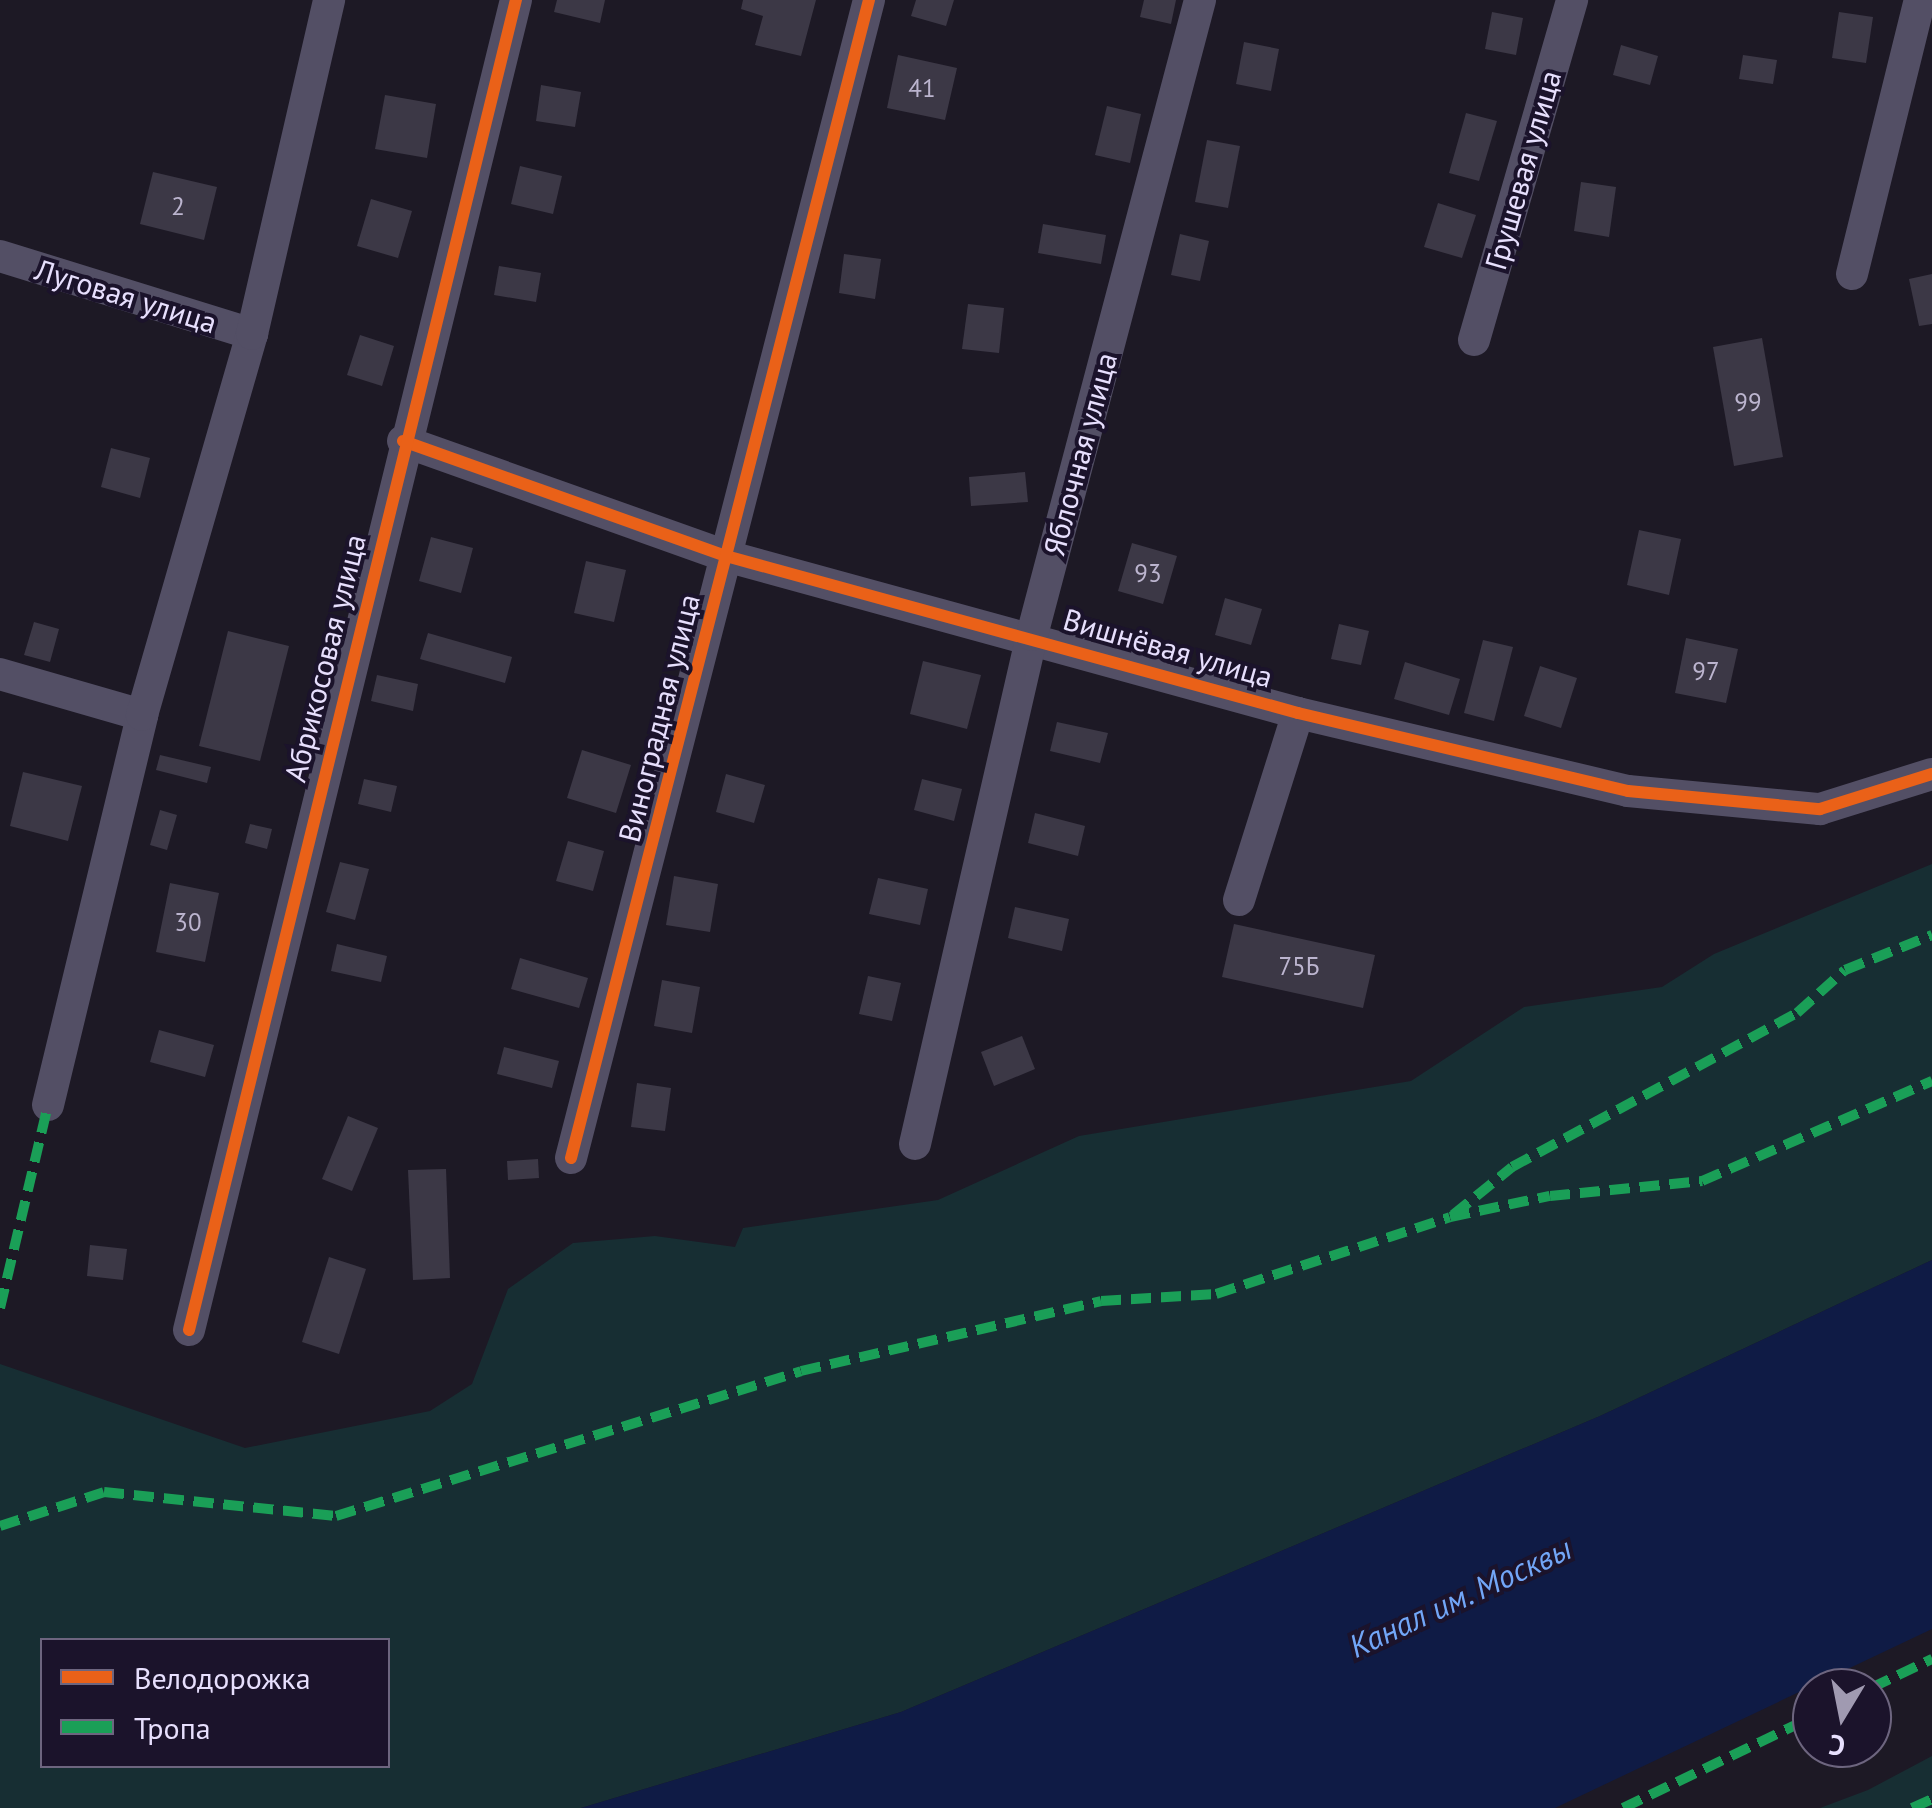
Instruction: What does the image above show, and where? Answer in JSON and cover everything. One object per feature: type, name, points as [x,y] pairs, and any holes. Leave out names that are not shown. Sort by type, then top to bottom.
[{"type":"street","points":[[48,1105],[142,715],[252,334],[329,0]]},
{"type":"street","name":"Абрикосовая улица","points":[[189,1330],[403,441],[516,0]]},
{"type":"street","name":"Виноградная улица","points":[[572,1158],[870,0]]},
{"type":"street","name":"Яблочная улица","points":[[914,1144],[1032,635],[1200,0]]},
{"type":"street","name":"Грушевая улица","points":[[1474,340],[1572,0]]},
{"type":"street","points":[[1852,274],[1920,0]]},
{"type":"street","name":"Луговая улица","points":[[0,256],[252,334]]},
{"type":"street","name":"Вишнёвая улица","points":[[403,441],[726,556],[1032,635],[1298,713],[1686,797],[1820,809],[1932,774]]},
{"type":"street","points":[[0,674],[142,715]]},
{"type":"street","points":[[1239,900],[1298,713]]},
{"type":"green space","points":[[1932,864],[1932,1260],[1600,1416],[901,1712],[581,1808],[0,1808],[0,1364],[245,1448],[430,1411],[472,1384],[508,1289],[573,1243],[655,1236],[735,1247],[743,1228],[938,1200],[1079,1136],[1411,1081],[1524,1007],[1662,987],[1714,954]]},
{"type":"green space","points":[[1932,1756],[1932,1808],[1820,1808],[1868,1790]]},
{"type":"water","name":"Канал им. Москвы","points":[[1932,1260],[1932,1629],[1850,1668],[1792,1668],[1792,1695],[1555,1808],[581,1808],[901,1712],[1600,1416]]},
{"type":"building","points":[[557,0],[605,0],[600,23],[554,12]]},
{"type":"building","points":[[743,0],[816,0],[801,56],[755,45],[763,16],[741,9]]},
{"type":"building","points":[[916,0],[954,0],[946,26],[911,16]]},
{"type":"building","points":[[1144,0],[1176,0],[1171,24],[1140,17]]},
{"type":"building","points":[[1492,12],[1523,18],[1516,55],[1485,49]]},
{"type":"building","points":[[1839,12],[1873,17],[1866,63],[1832,58]]},
{"type":"building","points":[[1244,42],[1279,49],[1271,91],[1236,84]]},
{"type":"building","points":[[1621,45],[1658,56],[1650,85],[1613,75]]},
{"type":"building","points":[[898,55],[957,68],[945,120],[887,108]]},
{"type":"building","points":[[1743,55],[1777,60],[1773,84],[1739,79]]},
{"type":"building","points":[[541,85],[581,92],[575,127],[536,121]]},
{"type":"building","points":[[385,95],[436,104],[427,158],[375,149]]},
{"type":"building","points":[[1107,106],[1141,114],[1130,163],[1095,155]]},
{"type":"building","points":[[1466,113],[1497,121],[1479,181],[1449,173]]},
{"type":"building","points":[[1207,140],[1240,146],[1228,208],[1195,202]]},
{"type":"building","points":[[520,166],[562,176],[553,214],[511,204]]},
{"type":"building","points":[[153,172],[217,187],[204,240],[140,224]]},
{"type":"building","points":[[1581,182],[1616,187],[1609,237],[1574,231]]},
{"type":"building","points":[[371,199],[412,211],[398,258],[357,246]]},
{"type":"building","points":[[1438,203],[1476,215],[1462,258],[1424,247]]},
{"type":"building","points":[[1043,224],[1106,235],[1101,264],[1038,253]]},
{"type":"building","points":[[1180,234],[1209,241],[1200,281],[1171,275]]},
{"type":"building","points":[[844,254],[881,259],[875,299],[839,293]]},
{"type":"building","points":[[499,266],[541,273],[536,302],[494,295]]},
{"type":"building","points":[[1932,274],[1932,324],[1919,326],[1909,279]]},
{"type":"building","points":[[968,304],[1004,308],[999,353],[962,349]]},
{"type":"building","points":[[360,335],[394,346],[382,386],[347,375]]},
{"type":"building","points":[[1762,338],[1783,457],[1734,466],[1713,347]]},
{"type":"building","points":[[111,448],[150,458],[140,498],[101,487]]},
{"type":"building","points":[[1025,472],[1028,502],[971,506],[969,477]]},
{"type":"building","points":[[1639,530],[1681,539],[1669,595],[1627,585]]},
{"type":"building","points":[[431,537],[473,548],[461,593],[419,581]]},
{"type":"building","points":[[1132,543],[1177,556],[1163,604],[1118,591]]},
{"type":"building","points":[[586,561],[626,570],[614,622],[574,613]]},
{"type":"building","points":[[1225,598],[1262,609],[1251,645],[1215,635]]},
{"type":"building","points":[[34,622],[59,629],[50,662],[24,655]]},
{"type":"building","points":[[1339,624],[1369,631],[1361,665],[1331,659]]},
{"type":"building","points":[[228,631],[289,646],[260,761],[199,746]]},
{"type":"building","points":[[428,633],[512,657],[505,683],[420,659]]},
{"type":"building","points":[[1686,638],[1738,649],[1726,703],[1675,693]]},
{"type":"building","points":[[1483,640],[1513,647],[1494,721],[1464,713]]},
{"type":"building","points":[[923,661],[981,675],[967,729],[910,714]]},
{"type":"building","points":[[1405,662],[1460,679],[1449,715],[1394,699]]},
{"type":"building","points":[[1540,666],[1577,678],[1561,728],[1524,716]]},
{"type":"building","points":[[377,675],[418,684],[413,711],[371,701]]},
{"type":"building","points":[[1057,722],[1108,733],[1100,763],[1050,751]]},
{"type":"building","points":[[582,750],[631,765],[616,813],[567,798]]},
{"type":"building","points":[[160,755],[211,767],[207,783],[156,770]]},
{"type":"building","points":[[23,772],[82,786],[68,841],[10,826]]},
{"type":"building","points":[[726,774],[765,785],[754,823],[716,812]]},
{"type":"building","points":[[364,779],[397,786],[391,812],[358,804]]},
{"type":"building","points":[[922,779],[962,789],[954,821],[914,810]]},
{"type":"building","points":[[160,810],[177,815],[167,850],[150,845]]},
{"type":"building","points":[[1035,813],[1085,826],[1078,856],[1028,843]]},
{"type":"building","points":[[250,824],[272,829],[267,849],[245,843]]},
{"type":"building","points":[[568,841],[604,851],[593,891],[556,881]]},
{"type":"building","points":[[340,862],[369,869],[355,920],[326,912]]},
{"type":"building","points":[[674,876],[718,884],[710,932],[666,925]]},
{"type":"building","points":[[878,878],[928,889],[920,925],[869,914]]},
{"type":"building","points":[[170,883],[219,893],[205,962],[156,952]]},
{"type":"building","points":[[1015,907],[1069,919],[1062,951],[1008,938]]},
{"type":"building","points":[[1234,924],[1375,955],[1363,1008],[1222,977]]},
{"type":"building","points":[[337,944],[387,956],[381,982],[331,971]]},
{"type":"building","points":[[520,958],[588,978],[579,1008],[511,989]]},
{"type":"building","points":[[868,976],[901,983],[892,1021],[859,1014]]},
{"type":"building","points":[[662,980],[700,987],[692,1033],[654,1026]]},
{"type":"building","points":[[159,1030],[214,1045],[205,1077],[150,1062]]},
{"type":"building","points":[[1022,1036],[1035,1069],[994,1086],[981,1052]]},
{"type":"building","points":[[504,1047],[559,1061],[552,1088],[497,1074]]},
{"type":"building","points":[[637,1083],[671,1088],[665,1131],[631,1127]]},
{"type":"building","points":[[348,1116],[378,1128],[352,1191],[322,1179]]},
{"type":"building","points":[[538,1159],[539,1178],[508,1180],[507,1161]]},
{"type":"building","points":[[446,1169],[450,1278],[413,1280],[408,1170]]},
{"type":"building","points":[[90,1245],[127,1249],[123,1280],[87,1276]]},
{"type":"building","points":[[329,1257],[366,1269],[339,1354],[302,1342]]},
{"type":"marked path","points":[[1453,1215],[1512,1167],[1797,1013],[1845,970],[1932,935]]},
{"type":"marked path","points":[[0,1526],[104,1492],[336,1516],[801,1371],[1101,1301],[1216,1294],[1450,1217],[1550,1196],[1702,1181],[1932,1081]]},
{"type":"marked path","points":[[0,1308],[48,1105]]},
{"type":"marked path","points":[[1892,1678],[1932,1659]]},
{"type":"marked path","points":[[1623,1808],[1792,1727]]},
{"type":"marked path","points":[[1912,1808],[1932,1799]]},
{"type":"cycle path","points":[[189,1330],[516,0]]},
{"type":"cycle path","points":[[571,1158],[869,0]]},
{"type":"cycle path","points":[[403,441],[726,556],[1298,713],[1628,791],[1820,809],[1932,774]]}]
